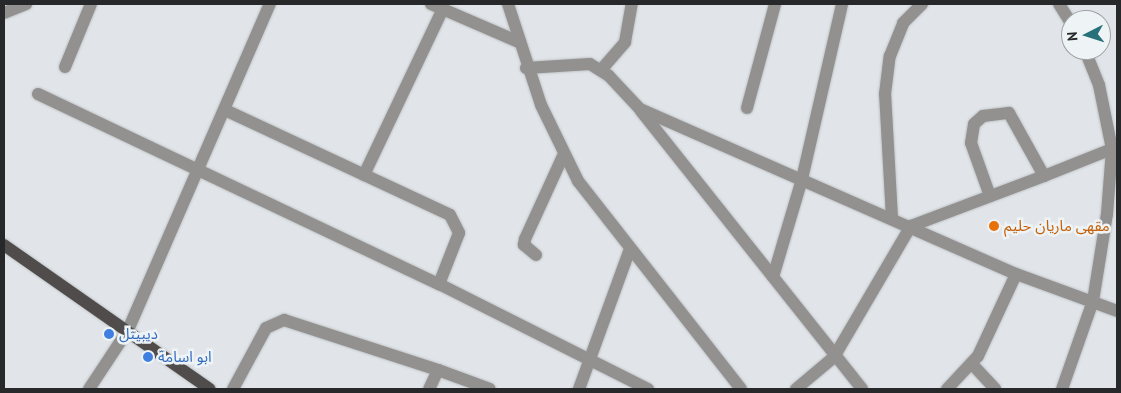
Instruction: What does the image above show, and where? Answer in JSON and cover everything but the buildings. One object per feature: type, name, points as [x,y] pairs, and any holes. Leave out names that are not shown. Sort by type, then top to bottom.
[{"type":"main road","points":[[4,245],[210,389]]},
{"type":"street","points":[[4,14],[26,4]]},
{"type":"street","points":[[65,67],[91,4]]},
{"type":"street","points":[[89,389],[128,330],[270,4]]},
{"type":"street","points":[[508,4],[526,68],[563,156],[630,249],[741,389]]},
{"type":"street","points":[[601,70],[625,42],[632,4]]},
{"type":"street","points":[[747,108],[775,4]]},
{"type":"street","points":[[773,277],[802,179],[842,4]]},
{"type":"street","points":[[892,218],[885,94],[890,56],[904,23],[922,4]]},
{"type":"street","points":[[364,176],[437,6],[519,42]]},
{"type":"street","points":[[1062,389],[1093,301],[1112,148],[1099,85],[1089,60]]},
{"type":"street","points":[[526,68],[578,62],[601,70],[640,109],[834,357],[862,389]]},
{"type":"street","points":[[38,94],[199,168],[439,284],[591,358],[648,389]]},
{"type":"street","points":[[640,109],[911,226],[1016,274],[1117,311]]},
{"type":"street","points":[[225,110],[441,210],[456,223],[459,233],[439,284]]},
{"type":"street","points":[[990,196],[972,142],[974,124],[983,116],[1009,113],[1044,176]]},
{"type":"street","points":[[796,389],[834,357],[911,226],[1044,176],[1112,148]]},
{"type":"street","points":[[536,255],[524,245],[525,240],[563,156]]},
{"type":"street","points":[[579,389],[630,249]]},
{"type":"street","points":[[947,389],[972,364],[1016,274]]},
{"type":"street","points":[[234,389],[266,328],[278,321],[293,321],[490,389]]},
{"type":"street","points":[[972,364],[995,389]]},
{"type":"street","points":[[430,389],[438,370]]},
{"type":"place","name":"مقهى ماريان حليم","points":[[994,226]]},
{"type":"place","name":"ديبيتل","points":[[109,334]]},
{"type":"place","name":"ابو اسامة","points":[[148,357]]}]
